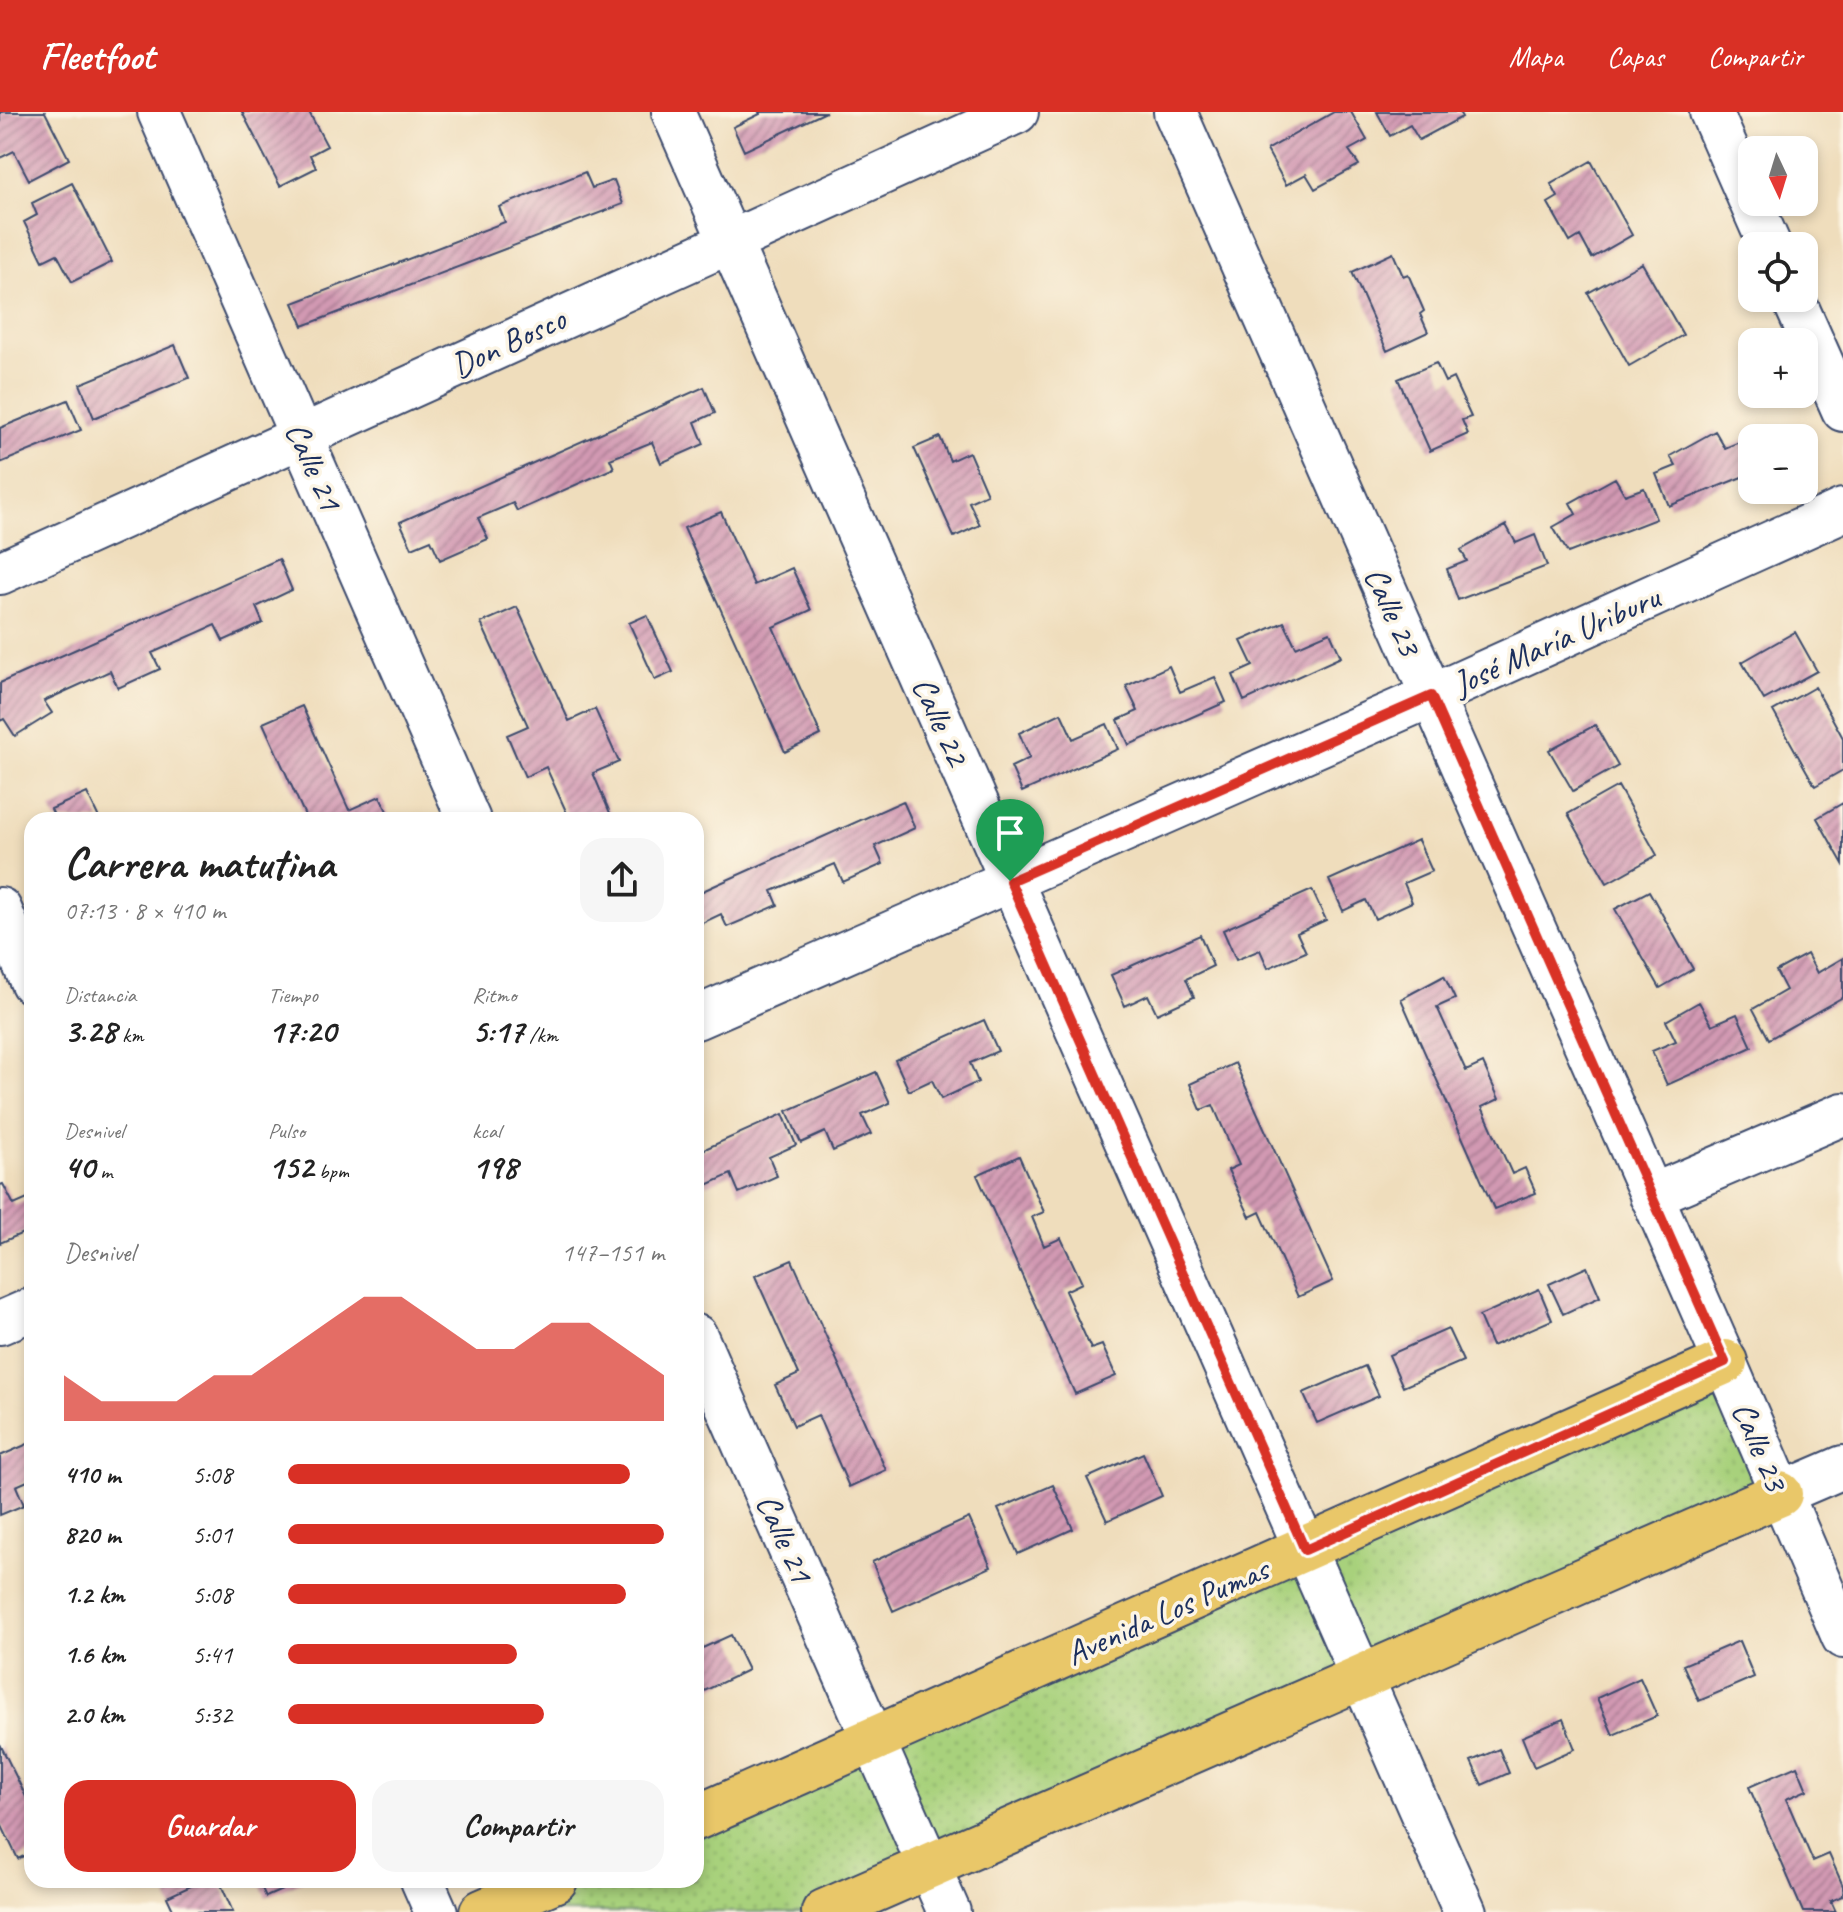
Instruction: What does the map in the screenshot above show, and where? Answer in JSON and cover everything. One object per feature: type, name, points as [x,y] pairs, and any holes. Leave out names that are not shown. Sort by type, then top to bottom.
[{"type":"main road","name":"Avenida Los Pumas","points":[[704,1814],[1725,1362]]},
{"type":"main road","points":[[824,1912],[1780,1494]]},
{"type":"main road","points":[[482,1912],[537,1888]]},
{"type":"street","name":"Calle 21","points":[[159,112],[466,812]]},
{"type":"street","name":"Calle 22","points":[[673,112],[1465,1912]]},
{"type":"street","name":"Don Bosco","points":[[0,573],[1017,112]]},
{"type":"street","name":"Calle 23","points":[[1175,112],[1843,1637]]},
{"type":"street","points":[[1711,112],[1764,232]]},
{"type":"street","points":[[1799,312],[1843,410]]},
{"type":"street","name":"José María Uriburu","points":[[704,1015],[1431,696],[1843,510]]},
{"type":"street","points":[[0,909],[24,964]]},
{"type":"street","points":[[1651,1196],[1843,1114]]},
{"type":"street","points":[[0,1323],[24,1312]]},
{"type":"street","name":"Calle 21","points":[[704,1354],[929,1866]]},
{"type":"street","points":[[1780,1494],[1843,1467]]},
{"type":"street","points":[[929,1866],[949,1912]]},
{"type":"street","points":[[426,1888],[436,1912]]},
{"type":"green space","points":[[1724,1365],[1778,1493],[818,1912],[482,1912],[537,1888],[704,1888],[704,1814]]},
{"type":"building","points":[[0,112],[45,112],[69,159],[29,180],[14,151],[0,158]]},
{"type":"building","points":[[242,112],[288,112],[290,115],[309,112],[327,146],[310,155],[316,168],[280,186]]},
{"type":"building","points":[[759,112],[826,112],[744,151],[733,127]]},
{"type":"building","points":[[1334,112],[1351,112],[1367,140],[1349,150],[1359,165],[1315,189],[1306,174],[1286,185],[1267,150]]},
{"type":"building","points":[[1377,112],[1459,112],[1462,117],[1419,140],[1410,125],[1390,136]]},
{"type":"building","points":[[1591,161],[1632,235],[1592,258],[1580,236],[1570,242],[1548,203],[1558,197],[1551,184]]},
{"type":"building","points":[[585,172],[592,188],[614,180],[623,204],[303,326],[293,303],[505,222],[499,207]]},
{"type":"building","points":[[72,183],[112,262],[72,282],[57,254],[43,261],[24,222],[37,215],[32,203]]},
{"type":"building","points":[[1393,253],[1403,276],[1408,274],[1424,311],[1420,314],[1428,332],[1387,351],[1352,272]]},
{"type":"building","points":[[1642,263],[1683,335],[1629,366],[1588,293]]},
{"type":"building","points":[[175,345],[189,378],[94,418],[80,384]]},
{"type":"building","points":[[1436,363],[1445,382],[1453,378],[1471,417],[1462,420],[1468,434],[1430,451],[1398,379]]},
{"type":"building","points":[[704,387],[715,413],[695,422],[704,444],[661,463],[652,442],[610,459],[614,468],[517,511],[513,503],[478,518],[488,539],[440,560],[431,540],[412,548],[400,522]]},
{"type":"building","points":[[68,400],[81,430],[0,463],[0,428]]},
{"type":"building","points":[[1715,431],[1725,448],[1738,443],[1738,479],[1669,506],[1656,474],[1676,466],[1670,456]]},
{"type":"building","points":[[940,437],[950,461],[969,452],[987,494],[969,502],[980,525],[954,537],[914,448]]},
{"type":"building","points":[[1615,478],[1625,495],[1644,488],[1656,519],[1568,553],[1553,527],[1576,514],[1570,503]]},
{"type":"building","points":[[721,512],[754,585],[792,568],[811,610],[773,627],[821,735],[785,752],[684,528]]},
{"type":"building","points":[[1506,525],[1516,543],[1535,535],[1547,566],[1458,600],[1447,569],[1467,561],[1461,550]]},
{"type":"building","points":[[279,559],[292,590],[256,607],[263,623],[223,641],[215,625],[152,653],[160,669],[118,688],[110,671],[44,701],[52,713],[15,736],[4,719],[0,721],[0,683]]},
{"type":"building","points":[[517,607],[569,721],[595,709],[619,762],[593,773],[610,812],[566,812],[546,767],[525,777],[507,735],[528,726],[481,623]]},
{"type":"building","points":[[647,615],[673,672],[655,680],[629,623]]},
{"type":"building","points":[[1284,622],[1296,647],[1330,632],[1341,657],[1244,701],[1233,675],[1253,666],[1241,641]]},
{"type":"building","points":[[1795,632],[1817,671],[1764,700],[1742,662]]},
{"type":"building","points":[[1169,666],[1180,692],[1215,677],[1226,702],[1129,745],[1118,720],[1138,711],[1126,686]]},
{"type":"building","points":[[1815,687],[1843,738],[1843,770],[1815,786],[1773,711]]},
{"type":"building","points":[[302,706],[349,810],[380,796],[387,812],[303,812],[263,723]]},
{"type":"building","points":[[1061,713],[1073,739],[1107,724],[1118,749],[1022,792],[1011,767],[1030,758],[1019,733]]},
{"type":"building","points":[[1595,725],[1618,766],[1573,791],[1549,750]]},
{"type":"building","points":[[1618,786],[1657,855],[1607,883],[1568,814]]},
{"type":"building","points":[[87,793],[96,812],[52,812],[51,809]]},
{"type":"building","points":[[903,801],[915,828],[875,846],[883,864],[843,882],[835,864],[772,891],[778,905],[727,927],[721,914],[704,922],[704,890]]},
{"type":"building","points":[[1843,803],[1843,864],[1817,818]]},
{"type":"building","points":[[1418,840],[1432,871],[1404,883],[1412,902],[1375,919],[1366,900],[1343,911],[1329,880]]},
{"type":"building","points":[[1312,890],[1326,920],[1297,933],[1306,952],[1268,968],[1260,950],[1236,960],[1223,930]]},
{"type":"building","points":[[1649,891],[1693,969],[1660,988],[1615,909]]},
{"type":"building","points":[[1200,935],[1213,966],[1186,979],[1194,997],[1157,1014],[1148,995],[1125,1006],[1111,975]]},
{"type":"building","points":[[1807,954],[1817,973],[1843,958],[1843,997],[1769,1039],[1753,1009],[1786,990],[1776,971]]},
{"type":"building","points":[[1444,976],[1455,999],[1437,1007],[1466,1071],[1483,1063],[1499,1099],[1482,1107],[1512,1174],[1525,1168],[1536,1193],[1494,1209],[1401,999]]},
{"type":"building","points":[[1699,1002],[1712,1025],[1737,1014],[1752,1047],[1667,1085],[1652,1051],[1676,1041],[1666,1021]]},
{"type":"building","points":[[984,1020],[998,1051],[970,1063],[978,1082],[941,1099],[932,1080],[909,1091],[895,1060]]},
{"type":"building","points":[[1235,1063],[1333,1281],[1298,1297],[1260,1212],[1250,1217],[1228,1170],[1239,1165],[1213,1105],[1201,1110],[1190,1084]]},
{"type":"building","points":[[876,1072],[890,1103],[862,1115],[871,1134],[833,1151],[825,1132],[801,1143],[787,1111]]},
{"type":"building","points":[[783,1114],[796,1145],[769,1157],[777,1176],[739,1193],[731,1174],[707,1185],[704,1178],[704,1149]]},
{"type":"building","points":[[1019,1156],[1044,1212],[1032,1217],[1044,1246],[1061,1238],[1082,1283],[1065,1291],[1091,1349],[1102,1345],[1116,1376],[1075,1394],[977,1175]]},
{"type":"building","points":[[3,1184],[14,1205],[24,1201],[24,1232],[0,1243],[0,1185]]},
{"type":"building","points":[[792,1260],[886,1470],[849,1487],[818,1415],[794,1426],[775,1385],[799,1374],[755,1276]]},
{"type":"building","points":[[1587,1267],[1600,1297],[1563,1314],[1549,1284]]},
{"type":"building","points":[[1539,1289],[1552,1320],[1492,1346],[1479,1316]]},
{"type":"building","points":[[1448,1329],[1463,1361],[1403,1387],[1389,1355]]},
{"type":"building","points":[[1365,1366],[1379,1396],[1317,1423],[1303,1393]]},
{"type":"building","points":[[24,1446],[24,1482],[16,1486],[24,1505],[0,1515],[0,1456]]},
{"type":"building","points":[[1143,1453],[1162,1496],[1107,1521],[1087,1478]]},
{"type":"building","points":[[1053,1485],[1073,1529],[1018,1554],[998,1509]]},
{"type":"building","points":[[969,1518],[991,1567],[893,1611],[872,1562]]},
{"type":"building","points":[[731,1635],[748,1670],[704,1691],[704,1647]]},
{"type":"building","points":[[1739,1641],[1754,1677],[1699,1701],[1683,1665]]},
{"type":"building","points":[[1640,1678],[1657,1716],[1613,1735],[1597,1698]]},
{"type":"building","points":[[1563,1719],[1575,1749],[1534,1767],[1522,1737]]},
{"type":"building","points":[[0,1744],[24,1793],[24,1856],[18,1859],[0,1822]]},
{"type":"building","points":[[1499,1749],[1509,1773],[1482,1785],[1471,1761]]},
{"type":"building","points":[[1797,1766],[1807,1790],[1786,1799],[1813,1861],[1829,1854],[1843,1886],[1843,1896],[1831,1901],[1836,1912],[1803,1912],[1749,1787]]},
{"type":"building","points":[[187,1888],[222,1888],[233,1912],[174,1912],[167,1897]]},
{"type":"building","points":[[262,1888],[287,1888],[266,1897]]},
{"type":"route","points":[[1431,696],[1725,1362],[1305,1550],[1010,881],[1431,696]]}]
